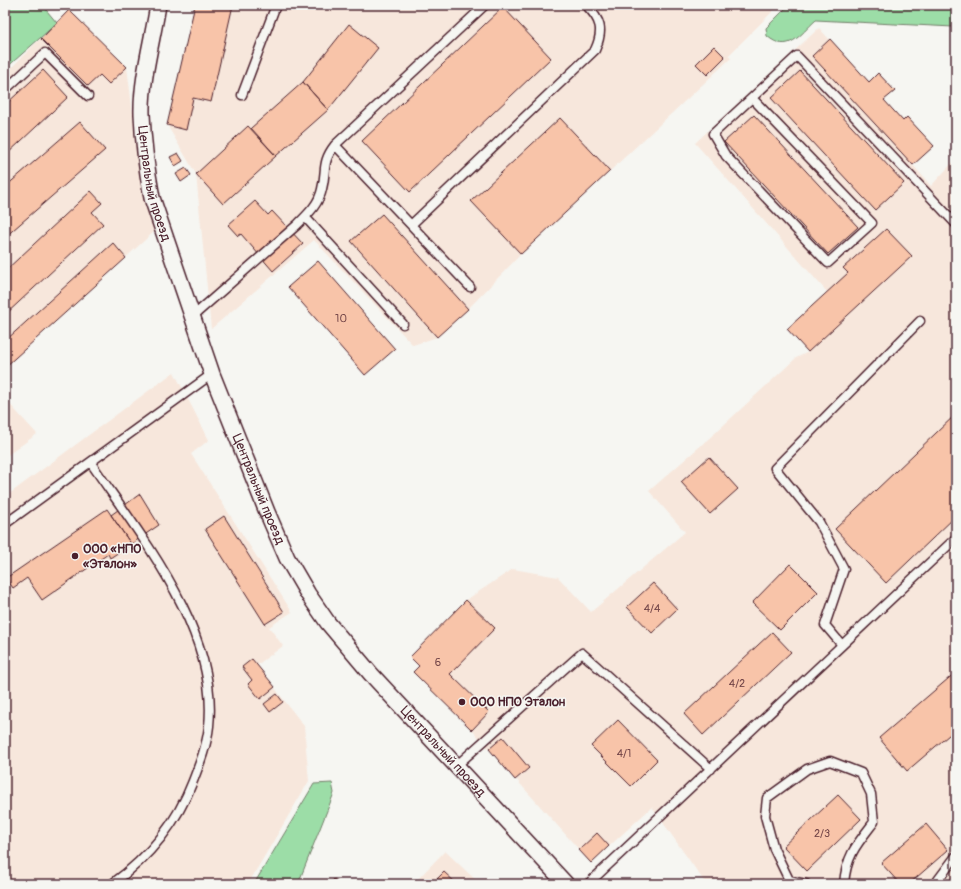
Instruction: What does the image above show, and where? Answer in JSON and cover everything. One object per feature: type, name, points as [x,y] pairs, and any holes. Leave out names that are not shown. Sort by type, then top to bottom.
[{"type":"street","name":"Центральный проезд","points":[[158,5],[148,61],[142,112],[144,146],[152,198],[212,374],[266,512],[287,558],[308,594],[333,629],[371,674],[560,882]]},
{"type":"lane","points":[[242,95],[276,5]]},
{"type":"lane","points":[[192,317],[305,217],[319,198],[323,188],[324,164],[335,145],[485,5]]},
{"type":"lane","points":[[412,224],[595,50],[600,40],[599,21],[586,5]]},
{"type":"lane","points":[[5,90],[45,52],[88,96]]},
{"type":"lane","points":[[752,98],[872,223],[828,262],[726,156],[713,134],[797,56],[956,224]]},
{"type":"lane","points":[[335,145],[412,224],[470,287]]},
{"type":"lane","points":[[305,217],[403,324]]},
{"type":"lane","points":[[842,645],[825,625],[844,569],[819,522],[775,468],[920,321]]},
{"type":"lane","points":[[5,524],[212,374]]},
{"type":"lane","points":[[91,462],[153,555],[188,618],[207,675],[209,702],[209,725],[206,743],[194,780],[178,813],[148,854],[112,884]]},
{"type":"lane","points":[[588,884],[956,538]]},
{"type":"lane","points":[[456,766],[582,653],[711,769]]},
{"type":"lane","points":[[806,884],[789,880],[774,849],[765,816],[767,798],[807,769],[830,761],[861,773],[871,794],[874,822],[855,846],[845,867],[844,884]]},
{"type":"lane","points":[[935,884],[956,856]]},
{"type":"shaded area","points":[[195,5],[779,5],[728,56],[731,58],[521,254],[468,309],[437,337],[413,345],[314,240],[211,329],[196,174],[167,125]]},
{"type":"shaded area","points":[[69,10],[127,67],[142,185],[156,230],[5,367],[5,74]]},
{"type":"shaded area","points":[[819,28],[868,82],[878,73],[895,91],[884,100],[902,120],[907,117],[934,146],[913,165],[931,186],[956,159],[956,884],[706,884],[652,807],[591,863],[472,730],[413,672],[419,666],[410,657],[466,600],[513,569],[558,577],[591,612],[685,532],[649,491],[714,434],[796,358],[808,352],[787,329],[827,292],[695,143]]},
{"type":"shaded area","points":[[174,372],[209,440],[191,454],[292,612],[269,627],[283,646],[257,665],[304,726],[309,781],[248,884],[5,884],[5,497]]},
{"type":"shaded area","points":[[5,399],[37,434],[5,457]]},
{"type":"shaded area","points":[[445,851],[480,884],[413,884]]},
{"type":"green space","points":[[5,5],[42,5],[57,23],[5,69]]},
{"type":"green space","points":[[789,5],[956,5],[956,29],[953,27],[816,20],[794,40],[788,43],[782,43],[767,36],[766,28]]},
{"type":"green space","points":[[332,783],[334,793],[298,884],[254,884],[314,784]]},
{"type":"building","points":[[195,5],[233,5],[211,102],[193,98],[186,130],[167,125]]},
{"type":"building","points":[[503,7],[551,58],[410,192],[362,141]]},
{"type":"building","points":[[69,10],[127,67],[109,84],[100,75],[88,86],[41,39]]},
{"type":"building","points":[[349,24],[378,48],[328,110],[303,82]]},
{"type":"building","points":[[830,39],[869,82],[878,73],[895,91],[884,100],[903,121],[907,117],[934,146],[913,165],[812,56]]},
{"type":"building","points":[[714,46],[725,57],[707,75],[696,64]]},
{"type":"building","points":[[43,70],[68,97],[5,156],[5,105]]},
{"type":"building","points":[[800,71],[904,183],[875,210],[771,98]]},
{"type":"building","points":[[303,82],[328,110],[276,156],[251,128]]},
{"type":"building","points":[[754,115],[858,227],[828,254],[724,142]]},
{"type":"building","points":[[560,118],[610,171],[521,254],[471,201]]},
{"type":"building","points":[[80,122],[105,150],[5,237],[5,187]]},
{"type":"building","points":[[248,126],[276,156],[223,204],[196,174]]},
{"type":"building","points":[[178,153],[183,161],[175,166],[170,157]]},
{"type":"building","points":[[186,168],[191,175],[181,182],[176,174]]},
{"type":"building","points":[[91,191],[102,203],[92,212],[103,224],[5,315],[5,271]]},
{"type":"building","points":[[255,201],[268,215],[272,211],[303,244],[273,271],[241,234],[238,236],[228,225]]},
{"type":"building","points":[[382,214],[468,309],[437,337],[351,241]]},
{"type":"building","points":[[886,229],[912,256],[808,352],[787,329],[848,273],[843,268]]},
{"type":"building","points":[[113,243],[126,258],[5,367],[5,341]]},
{"type":"building","points":[[318,261],[395,349],[365,375],[288,287]]},
{"type":"building","points":[[956,414],[956,516],[886,583],[835,529]]},
{"type":"building","points":[[709,457],[738,489],[710,514],[681,482]]},
{"type":"building","points":[[140,494],[159,525],[131,544],[111,515]]},
{"type":"building","points":[[107,509],[131,544],[110,558],[108,554],[42,600],[27,578],[13,588],[6,578]]},
{"type":"building","points":[[224,516],[284,612],[265,624],[205,529]]},
{"type":"building","points":[[790,564],[818,592],[780,630],[752,603]]},
{"type":"building","points":[[653,583],[677,609],[652,633],[627,607]]},
{"type":"building","points":[[466,600],[495,628],[450,674],[489,712],[472,730],[413,672],[419,666],[410,657]]},
{"type":"building","points":[[772,632],[791,652],[703,735],[684,714]]},
{"type":"building","points":[[252,659],[275,687],[260,699],[248,684],[252,680],[242,667]]},
{"type":"building","points":[[956,672],[956,729],[907,771],[879,738]]},
{"type":"building","points":[[277,694],[283,702],[270,712],[264,704]]},
{"type":"building","points":[[618,720],[657,760],[631,786],[591,746]]},
{"type":"building","points":[[503,737],[529,768],[515,780],[489,749]]},
{"type":"building","points":[[838,795],[861,819],[807,871],[783,846]]},
{"type":"building","points":[[926,824],[948,850],[909,884],[900,884],[881,863]]},
{"type":"building","points":[[597,833],[609,846],[591,863],[579,850]]},
{"type":"building","points":[[444,872],[457,884],[432,884]]},
{"type":"building","points":[[334,879],[340,884],[329,884]]},
{"type":"place","name":"ООО «НПО «Эталон»","points":[[75,556]]},
{"type":"place","name":"ООО НПО Эталон","points":[[462,702]]}]
